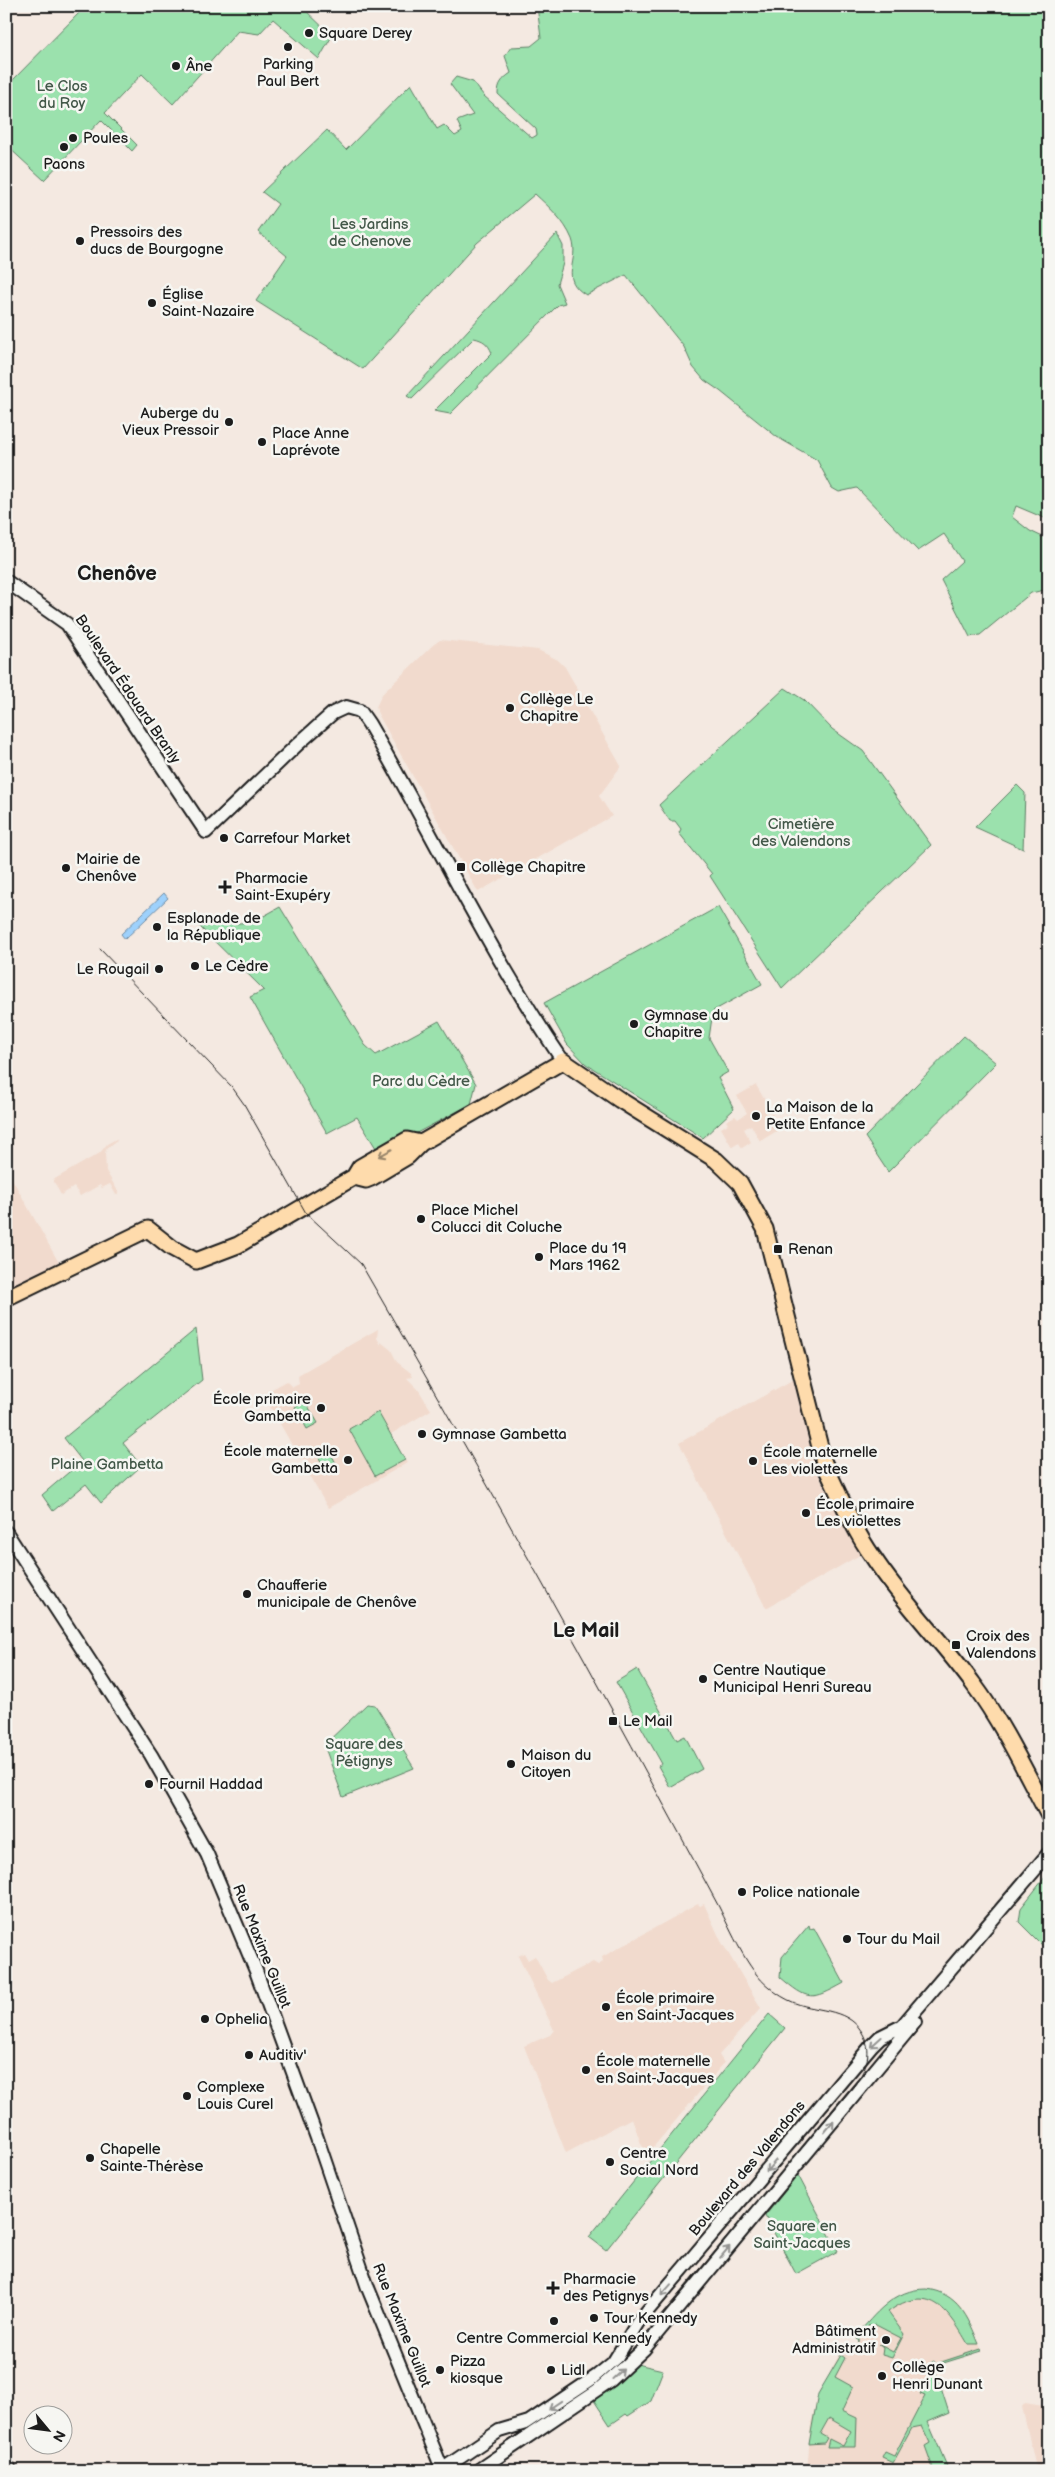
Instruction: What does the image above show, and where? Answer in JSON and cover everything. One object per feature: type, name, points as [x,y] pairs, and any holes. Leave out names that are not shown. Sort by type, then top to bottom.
[{"type":"main road","points":[[6,1298],[148,1229],[172,1248],[196,1261],[238,1245],[354,1177],[366,1180],[371,1178],[408,1156],[421,1143],[564,1061],[620,1100],[716,1160],[740,1183],[765,1229],[824,1463],[871,1556],[909,1607],[975,1686],[1049,1816]]},
{"type":"main road","points":[[1034,1787],[1049,1805]]},
{"type":"main road","points":[[6,2467],[10,2471]]},
{"type":"street","name":"Boulevard Édouard Branly","points":[[6,581],[67,624],[206,832],[298,744],[340,709],[346,707],[356,708],[369,724],[424,818],[499,958],[564,1061]]},
{"type":"street","name":"Rue Maxime Guillot","points":[[6,1532],[151,1755],[207,1854],[259,1980],[317,2138],[368,2288],[418,2406],[442,2470]]},
{"type":"street","name":"Boulevard des Valendons","points":[[442,2470],[499,2431],[529,2422],[613,2363],[638,2322],[872,2045],[880,2037],[902,2026],[1049,1853]]},
{"type":"street","points":[[477,2471],[611,2380],[644,2349],[1049,1862]]},
{"type":"shaded area","points":[[440,640],[538,650],[558,660],[565,667],[621,766],[599,796],[612,816],[478,892],[378,714],[376,707],[382,694]]},
{"type":"shaded area","name":"La Maison de la Petite Enfance","points":[[756,1085],[773,1114],[769,1118],[777,1131],[760,1141],[751,1125],[744,1129],[751,1142],[742,1148],[739,1143],[732,1147],[721,1128],[728,1124],[726,1121],[735,1116],[738,1119],[747,1113],[737,1096]]},
{"type":"shaded area","points":[[116,1139],[117,1141],[107,1148],[105,1153],[106,1171],[119,1193],[116,1195],[110,1184],[102,1188],[100,1185],[80,1196],[74,1187],[61,1195],[53,1180],[100,1153],[107,1144]]},
{"type":"shaded area","points":[[6,1168],[59,1263],[6,1289]]},
{"type":"shaded area","points":[[378,1329],[377,1338],[381,1345],[381,1342],[391,1350],[397,1362],[411,1373],[413,1377],[407,1378],[418,1389],[431,1410],[391,1434],[407,1463],[328,1508],[306,1470],[310,1465],[307,1460],[300,1459],[263,1394],[287,1381],[293,1387],[299,1384],[298,1375]]},
{"type":"shaded area","points":[[794,1379],[819,1476],[860,1555],[766,1608],[679,1443]]},
{"type":"shaded area","points":[[698,1904],[700,1906],[704,1904],[721,1941],[761,2008],[719,2055],[724,2063],[648,2153],[641,2144],[632,2118],[566,2153],[524,2046],[550,2035],[554,2030],[518,1956],[524,1953],[528,1960],[535,1956],[548,1980],[552,1983],[593,1962],[598,1965],[603,1962],[602,1957]]},
{"type":"shaded area","name":"Collège Henri Dunant","points":[[919,2290],[937,2291],[957,2302],[968,2318],[982,2351],[934,2366],[949,2413],[928,2422],[949,2471],[807,2471],[811,2424],[817,2398],[837,2359],[847,2348],[854,2351],[859,2342],[856,2336],[884,2306],[903,2294]]},
{"type":"shaded area","points":[[1025,2403],[1049,2407],[1049,2471],[1037,2471],[1022,2407]]},
{"type":"green space","name":"Le Clos du Roy","points":[[86,6],[301,6],[332,36],[319,59],[273,19],[259,34],[238,31],[173,104],[142,74],[105,113],[137,145],[132,151],[101,120],[44,180],[6,145],[6,87]]},
{"type":"green space","name":"Les Jardins de Chenove","points":[[537,6],[1049,6],[1049,520],[1016,506],[1012,517],[1030,531],[1049,540],[1049,589],[1031,593],[980,635],[970,637],[941,580],[962,561],[944,534],[918,551],[857,488],[839,492],[832,488],[817,460],[777,437],[704,380],[693,367],[684,347],[626,275],[586,295],[578,289],[571,276],[574,247],[569,232],[551,209],[535,194],[477,243],[363,369],[256,301],[287,256],[258,232],[278,204],[262,192],[327,130],[346,150],[411,84],[437,129],[444,125],[455,136],[462,132],[457,121],[473,115],[450,84],[456,77],[473,82],[484,96],[532,138],[537,135],[536,129],[498,94],[501,82],[511,73],[505,56],[511,47],[531,46],[541,38]]},
{"type":"green space","points":[[557,234],[563,246],[563,263],[557,284],[565,303],[558,305],[450,414],[434,411],[492,353],[485,342],[474,338],[412,399],[407,396]]},
{"type":"green space","name":"Cimetière des Valendons","points":[[785,688],[804,700],[832,729],[863,751],[931,845],[782,988],[710,876],[712,874],[679,833],[681,829],[675,821],[670,821],[659,805]]},
{"type":"green space","points":[[1017,785],[1025,793],[1023,849],[975,827]]},
{"type":"green space","name":"Parc du Cèdre","points":[[280,907],[365,1045],[376,1055],[439,1021],[476,1084],[471,1104],[379,1153],[357,1117],[327,1133],[250,997],[264,990],[199,926],[253,922]]},
{"type":"green space","name":"Gymnase du Chapitre","points":[[718,907],[762,984],[713,1011],[709,1038],[728,1072],[718,1078],[734,1109],[703,1138],[586,1064],[567,1044],[544,1003]]},
{"type":"green space","points":[[964,1036],[996,1063],[888,1172],[865,1137]]},
{"type":"green space","name":"Plaine Gambetta","points":[[196,1329],[202,1380],[123,1443],[141,1466],[101,1503],[86,1484],[53,1511],[42,1495],[82,1461],[64,1438]]},
{"type":"green space","points":[[305,1401],[318,1423],[307,1429],[295,1407]]},
{"type":"green space","points":[[378,1412],[405,1460],[375,1476],[349,1429]]},
{"type":"green space","points":[[327,1446],[339,1469],[328,1475],[316,1452]]},
{"type":"green space","points":[[637,1669],[677,1740],[685,1736],[702,1769],[670,1787],[658,1766],[662,1764],[616,1682]]},
{"type":"green space","name":"Square des Pétignys","points":[[367,1704],[375,1705],[414,1768],[343,1797],[324,1745]]},
{"type":"green space","points":[[1049,1872],[1049,1944],[1045,1948],[1019,1922],[1021,1908]]},
{"type":"green space","points":[[809,1925],[810,1929],[814,1928],[844,1983],[824,1993],[810,1996],[797,1991],[780,1977],[782,1957]]},
{"type":"green space","points":[[769,2014],[785,2028],[606,2250],[589,2237]]},
{"type":"green space","name":"Square en Saint-Jacques","points":[[798,2175],[838,2251],[796,2274],[765,2216]]},
{"type":"green space","points":[[926,2289],[937,2291],[954,2301],[966,2316],[979,2344],[968,2344],[953,2320],[936,2304],[926,2300],[915,2299],[902,2303],[888,2312],[904,2334],[892,2358],[882,2355],[883,2348],[878,2344],[893,2352],[901,2338],[874,2324],[872,2326],[869,2325],[859,2338],[859,2342],[856,2336],[886,2304],[904,2293]]},
{"type":"green space","points":[[981,2349],[982,2351],[934,2366],[949,2413],[928,2422],[949,2471],[934,2471],[925,2446],[930,2443],[922,2426],[912,2428],[893,2463],[882,2458],[885,2452],[894,2456],[925,2396],[920,2394],[932,2372],[925,2366],[934,2361],[935,2364]]},
{"type":"green space","points":[[841,2355],[845,2358],[835,2377],[853,2387],[842,2411],[857,2418],[856,2447],[827,2447],[829,2439],[843,2446],[851,2431],[829,2418],[820,2434],[827,2438],[824,2443],[809,2444],[818,2394]]},
{"type":"green space","points":[[637,2364],[663,2370],[651,2401],[610,2425],[593,2399]]},
{"type":"water","points":[[164,893],[168,898],[125,939],[121,934]]},
{"type":"tram line","points":[[100,949],[232,1087],[244,1104],[306,1213],[361,1264],[543,1584],[754,1971],[769,1987],[788,2000],[804,2006],[834,2012],[851,2020],[858,2027],[867,2043],[868,2056],[854,2086],[627,2356],[594,2385],[464,2471]]},
{"type":"place","name":"Square Derey","points":[[309,33]]},
{"type":"place","name":"Parking Paul Bert","points":[[288,47]]},
{"type":"place","name":"Âne","points":[[176,66]]},
{"type":"place","name":"Poules","points":[[73,138]]},
{"type":"place","name":"Paons","points":[[64,147]]},
{"type":"place","name":"Pressoirs des ducs de Bourgogne","points":[[80,241]]},
{"type":"place","name":"Église Saint-Nazaire","points":[[152,303]]},
{"type":"place","name":"Auberge du Vieux Pressoir","points":[[229,422]]},
{"type":"place","name":"Place Anne Laprévote","points":[[262,442]]},
{"type":"place","name":"Collège Le Chapitre","points":[[510,708]]},
{"type":"place","name":"Carrefour Market","points":[[224,838]]},
{"type":"place","name":"Collège Chapitre","points":[[461,867]]},
{"type":"place","name":"Mairie de Chenôve","points":[[66,868]]},
{"type":"place","name":"Pharmacie Saint-Exupéry","points":[[225,887]]},
{"type":"place","name":"Esplanade de la République","points":[[157,927]]},
{"type":"place","name":"Le Cèdre","points":[[195,966]]},
{"type":"place","name":"Le Rougail","points":[[159,969]]},
{"type":"place","name":"Gymnase du Chapitre","points":[[634,1024]]},
{"type":"place","name":"La Maison de la Petite Enfance","points":[[756,1116]]},
{"type":"place","name":"Place Michel Colucci dit Coluche","points":[[421,1219]]},
{"type":"place","name":"Renan","points":[[778,1249]]},
{"type":"place","name":"Place du 19 Mars 1962","points":[[539,1257]]},
{"type":"place","name":"École primaire Gambetta","points":[[321,1408]]},
{"type":"place","name":"Gymnase Gambetta","points":[[422,1434]]},
{"type":"place","name":"École maternelle Gambetta","points":[[348,1460]]},
{"type":"place","name":"École maternelle Les violettes","points":[[753,1461]]},
{"type":"place","name":"École primaire Les violettes","points":[[806,1513]]},
{"type":"place","name":"Chaufferie municipale de Chenôve","points":[[247,1594]]},
{"type":"place","name":"Croix des Valendons","points":[[956,1645]]},
{"type":"place","name":"Centre Nautique Municipal Henri Sureau","points":[[703,1679]]},
{"type":"place","name":"Le Mail","points":[[613,1721]]},
{"type":"place","name":"Maison du Citoyen","points":[[511,1764]]},
{"type":"place","name":"Fournil Haddad","points":[[149,1784]]},
{"type":"place","name":"Police nationale","points":[[742,1892]]},
{"type":"place","name":"Tour du Mail","points":[[847,1939]]},
{"type":"place","name":"École primaire en Saint-Jacques","points":[[606,2007]]},
{"type":"place","name":"Ophelia","points":[[205,2019]]},
{"type":"place","name":"Auditiv'","points":[[249,2055]]},
{"type":"place","name":"École maternelle en Saint-Jacques","points":[[586,2070]]},
{"type":"place","name":"Complexe Louis Curel","points":[[187,2096]]},
{"type":"place","name":"Chapelle Sainte-Thérèse","points":[[90,2158]]},
{"type":"place","name":"Centre Social Nord","points":[[610,2162]]},
{"type":"place","name":"Pharmacie des Petignys","points":[[553,2288]]},
{"type":"place","name":"Tour Kennedy","points":[[594,2318]]},
{"type":"place","name":"Centre Commercial Kennedy","points":[[554,2321]]},
{"type":"place","name":"Bâtiment Administratif","points":[[886,2340]]},
{"type":"place","name":"Pizza kiosque","points":[[440,2370]]},
{"type":"place","name":"Lidl","points":[[551,2370]]},
{"type":"place","name":"Collège Henri Dunant","points":[[882,2376]]},
{"type":"district","name":"Chenôve","points":[[117,573]]},
{"type":"district","name":"Le Mail","points":[[586,1630]]}]
